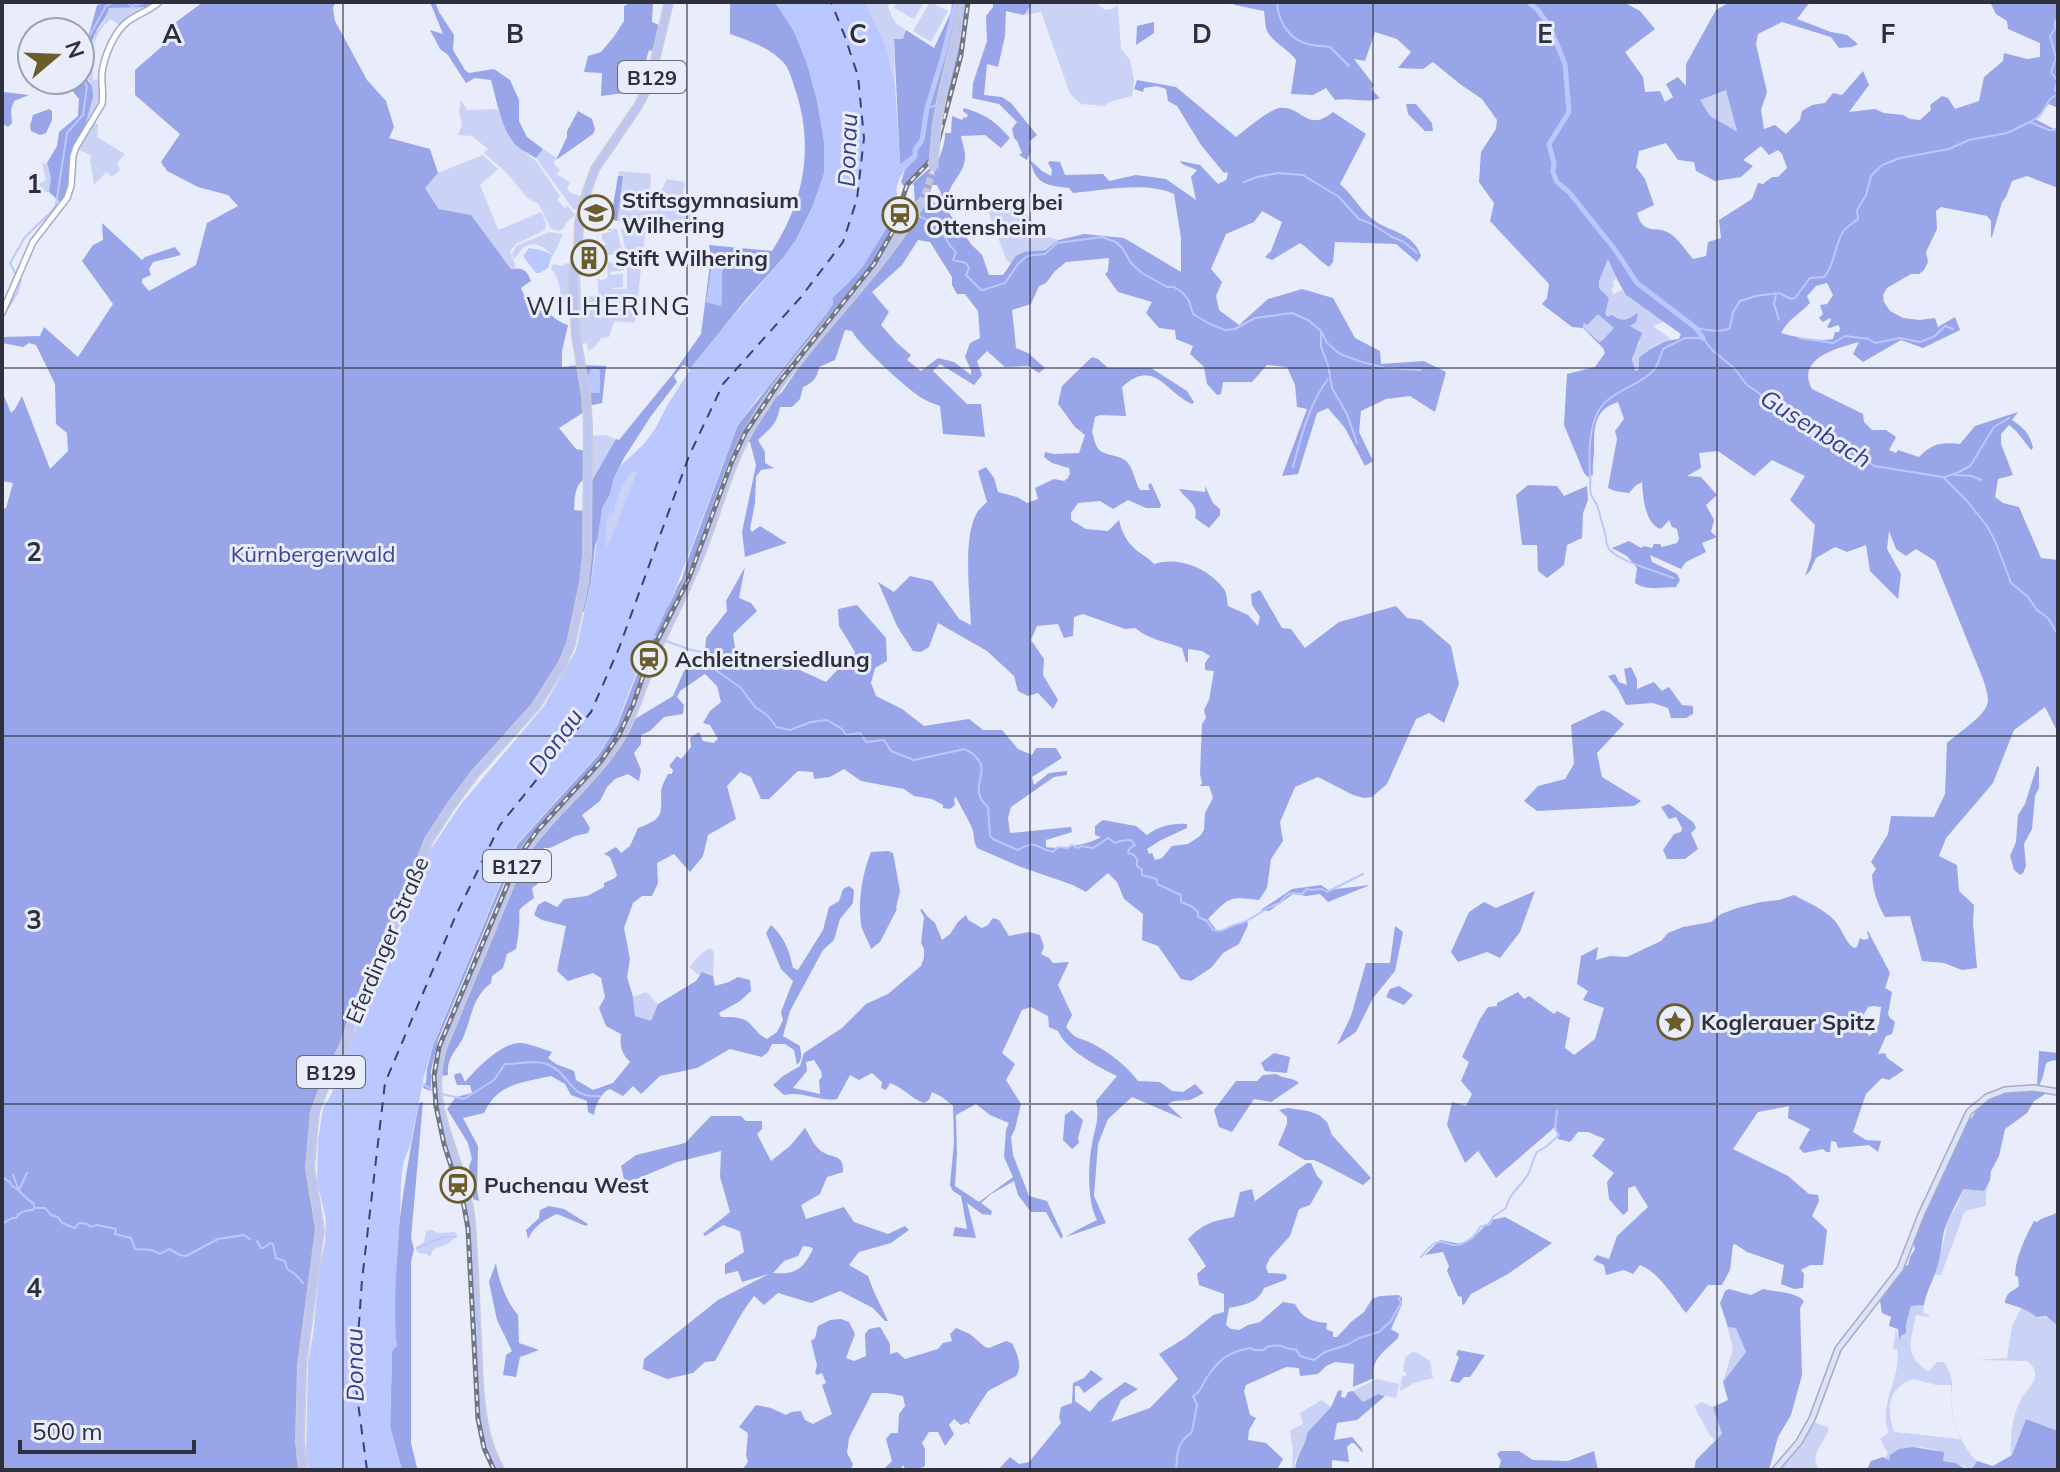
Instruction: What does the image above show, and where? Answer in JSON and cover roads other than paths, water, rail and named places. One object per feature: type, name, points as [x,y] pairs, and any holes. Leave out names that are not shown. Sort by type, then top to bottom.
[{"type":"main road","name":"Eferdinger Straße","points":[[303,1470],[300,1441],[302,1366],[320,1229],[310,1168],[315,1112],[429,840],[459,794],[540,700],[571,644],[586,568],[587,404],[576,336],[573,271],[578,250],[579,222],[595,169],[638,106],[650,81],[669,2]]},
{"type":"main road","points":[[932,171],[942,96],[964,2]]},
{"type":"main road","name":"B127","points":[[503,1470],[491,1452],[484,1430],[469,1210],[444,1128],[437,1092],[437,1066],[443,1043],[517,866],[534,840],[600,767],[630,720],[661,641],[689,585],[748,432],[792,371],[885,255],[919,206]]},
{"type":"main road","points":[[1775,1470],[1809,1426],[1840,1346],[1898,1271],[1969,1112],[1987,1097],[2005,1090],[2034,1088],[2058,1092]]},
{"type":"street","points":[[2,313],[33,242],[69,194],[74,151],[102,104],[102,71],[117,34],[128,22],[159,2]]},
{"type":"water","name":"Donau","points":[[775,2],[865,2],[886,47],[895,84],[900,164],[913,155],[917,158],[899,179],[897,195],[891,207],[891,221],[864,265],[832,298],[833,304],[826,314],[738,425],[672,598],[636,674],[615,729],[600,752],[516,845],[433,1046],[401,1180],[395,1296],[397,1346],[392,1351],[390,1427],[402,1470],[309,1470],[306,1458],[308,1362],[326,1219],[317,1182],[323,1108],[414,899],[429,852],[461,804],[544,706],[576,650],[602,508],[610,495],[619,467],[644,444],[695,362],[783,258],[812,208],[824,174],[824,141],[807,63],[794,32]],"holes":[[[637,471],[607,548],[606,527],[610,512],[614,513],[622,486],[632,472]]]},
{"type":"water","points":[[529,248],[552,255],[548,268],[536,273],[523,256]]},
{"type":"water","points":[[716,261],[725,263],[720,306],[706,302],[712,264]]},
{"type":"water","points":[[591,369],[599,369],[600,393],[590,393],[587,378]]},
{"type":"waterway","points":[[16,274],[10,263],[25,237],[56,205],[67,133],[83,115],[87,86],[81,77],[90,55],[85,44],[106,6],[114,2]]},
{"type":"waterway","points":[[125,2],[132,6],[148,2]]},
{"type":"waterway","points":[[910,160],[922,140],[927,108],[956,2]]},
{"type":"waterway","points":[[1277,2],[1279,15],[1288,32],[1307,44],[1330,47],[1349,66]]},
{"type":"waterway","points":[[1528,2],[1550,27],[1565,64],[1569,112],[1549,144],[1557,182],[1569,192],[1616,251],[1637,283],[1696,328],[1703,338]]},
{"type":"waterway","points":[[2058,18],[2050,36],[2056,58],[2051,72],[2058,82]]},
{"type":"waterway","points":[[2058,85],[2055,91],[2058,92]]},
{"type":"waterway","points":[[2030,122],[2040,116],[2050,99],[2058,94]]},
{"type":"waterway","points":[[927,108],[937,105]]},
{"type":"waterway","points":[[1696,328],[1726,330],[1730,328],[1733,312],[1740,301],[1779,293],[1795,298],[1810,278],[1824,277],[1843,232],[1858,219],[1857,210],[1866,195],[1871,176],[1882,165],[1900,158],[1949,149],[1969,140],[2007,133],[2030,122],[2049,130],[2058,130]]},
{"type":"waterway","points":[[1244,182],[1278,173],[1303,175],[1339,197],[1359,219],[1404,242],[1417,253]]},
{"type":"waterway","points":[[917,214],[938,227],[956,252],[953,260],[966,263],[969,268],[966,275],[981,290]]},
{"type":"waterway","points":[[983,290],[1005,283],[1027,256],[1045,254],[1057,243],[1102,237],[1116,242],[1142,273],[1183,293],[1193,314],[1208,323],[1225,330],[1235,329],[1255,318],[1292,313],[1308,320],[1321,331],[1327,343],[1340,354],[1386,368],[1421,370]]},
{"type":"waterway","points":[[2,318],[17,293],[19,277]]},
{"type":"waterway","points":[[1776,295],[1774,304],[1779,320]]},
{"type":"waterway","points":[[1799,338],[1833,343],[1845,336],[1869,339],[1875,343],[1900,338],[1920,342],[1935,336],[1945,326],[1953,329]]},
{"type":"waterway","points":[[1321,332],[1321,347],[1332,388],[1347,414],[1357,443]]},
{"type":"waterway","points":[[1673,578],[1624,559],[1609,549],[1598,508],[1590,492],[1590,451],[1593,426],[1604,403],[1647,376],[1657,366],[1663,349],[1685,338]]},
{"type":"waterway","name":"Gusenbach","points":[[1686,338],[1703,338],[1768,404],[1842,442],[1874,466],[1943,477],[1987,526],[2011,583],[2048,618],[2058,635]]},
{"type":"waterway","points":[[1293,467],[1311,410],[1328,379]]},
{"type":"waterway","points":[[1945,477],[1970,466],[1994,427],[2009,418]]},
{"type":"waterway","points":[[1955,475],[1981,480]]},
{"type":"waterway","points":[[652,636],[703,652],[713,668],[741,688],[755,707],[775,725]]},
{"type":"waterway","points":[[776,727],[790,730],[827,720],[846,735],[860,733],[866,742],[884,740],[891,751],[914,760],[965,749],[975,756],[982,769],[979,794],[988,807],[990,836],[993,839],[1018,850],[1034,845],[1053,852],[1058,847],[1068,848],[1072,845],[1093,848],[1108,838],[1115,843],[1131,840],[1135,845],[1128,853],[1137,859],[1142,875],[1156,879],[1158,885],[1181,895],[1181,902],[1198,912],[1198,917],[1207,921],[1213,930],[1244,922],[1280,903],[1289,894],[1302,894],[1307,889],[1327,892],[1363,874]]},
{"type":"waterway","points":[[442,1094],[464,1099],[494,1080],[505,1064],[535,1062],[558,1071],[577,1091],[600,1096]]},
{"type":"waterway","points":[[421,1083],[436,1092]]},
{"type":"waterway","points":[[1421,1257],[1435,1243],[1458,1245],[1466,1242],[1506,1208],[1529,1173],[1537,1152],[1559,1135],[1555,1129],[1557,1110]]},
{"type":"waterway","points":[[19,1190],[27,1173]]},
{"type":"waterway","points":[[13,1175],[18,1188]]},
{"type":"waterway","points":[[2,1177],[35,1208],[45,1208],[62,1223],[75,1228],[79,1223],[116,1229],[115,1234],[131,1238],[135,1249],[160,1254],[169,1249],[186,1256],[218,1239],[244,1235],[250,1239]]},
{"type":"waterway","points":[[2,1224],[34,1208]]},
{"type":"waterway","points":[[417,1248],[443,1237],[456,1237]]},
{"type":"waterway","points":[[257,1241],[261,1248],[273,1244],[276,1258],[285,1261],[287,1269],[303,1283]]},
{"type":"waterway","points":[[1176,1470],[1180,1444],[1192,1432],[1197,1405],[1193,1396],[1225,1357],[1250,1348],[1264,1350],[1277,1345],[1296,1349],[1300,1356],[1314,1360],[1325,1352],[1379,1332],[1391,1321],[1401,1303],[1399,1298]]},
{"type":"tunnel","points":[[920,204],[932,173]]},
{"type":"railway","points":[[494,1470],[484,1448],[478,1419],[468,1229],[436,1106],[434,1076],[439,1047],[520,855],[537,831],[601,761],[619,735],[651,653],[689,578],[745,433],[778,384],[874,264],[897,224],[907,185],[935,153],[961,55],[968,2]]},
{"type":"place","name":"Stiftsgymnasium Wilhering","points":[[596,213]]},
{"type":"place","name":"Dürnberg bei Ottensheim","points":[[900,215]]},
{"type":"place","name":"Stift Wilhering","points":[[589,258]]},
{"type":"place","name":"Achleitnersiedlung","points":[[649,659]]},
{"type":"place","name":"Koglerauer Spitz","points":[[1675,1022]]},
{"type":"place","name":"Puchenau West","points":[[458,1185]]},
{"type":"district","name":"WILHERING","points":[[609,305]]},
{"type":"park label","name":"Kürnbergerwald","points":[[313,554]]}]
